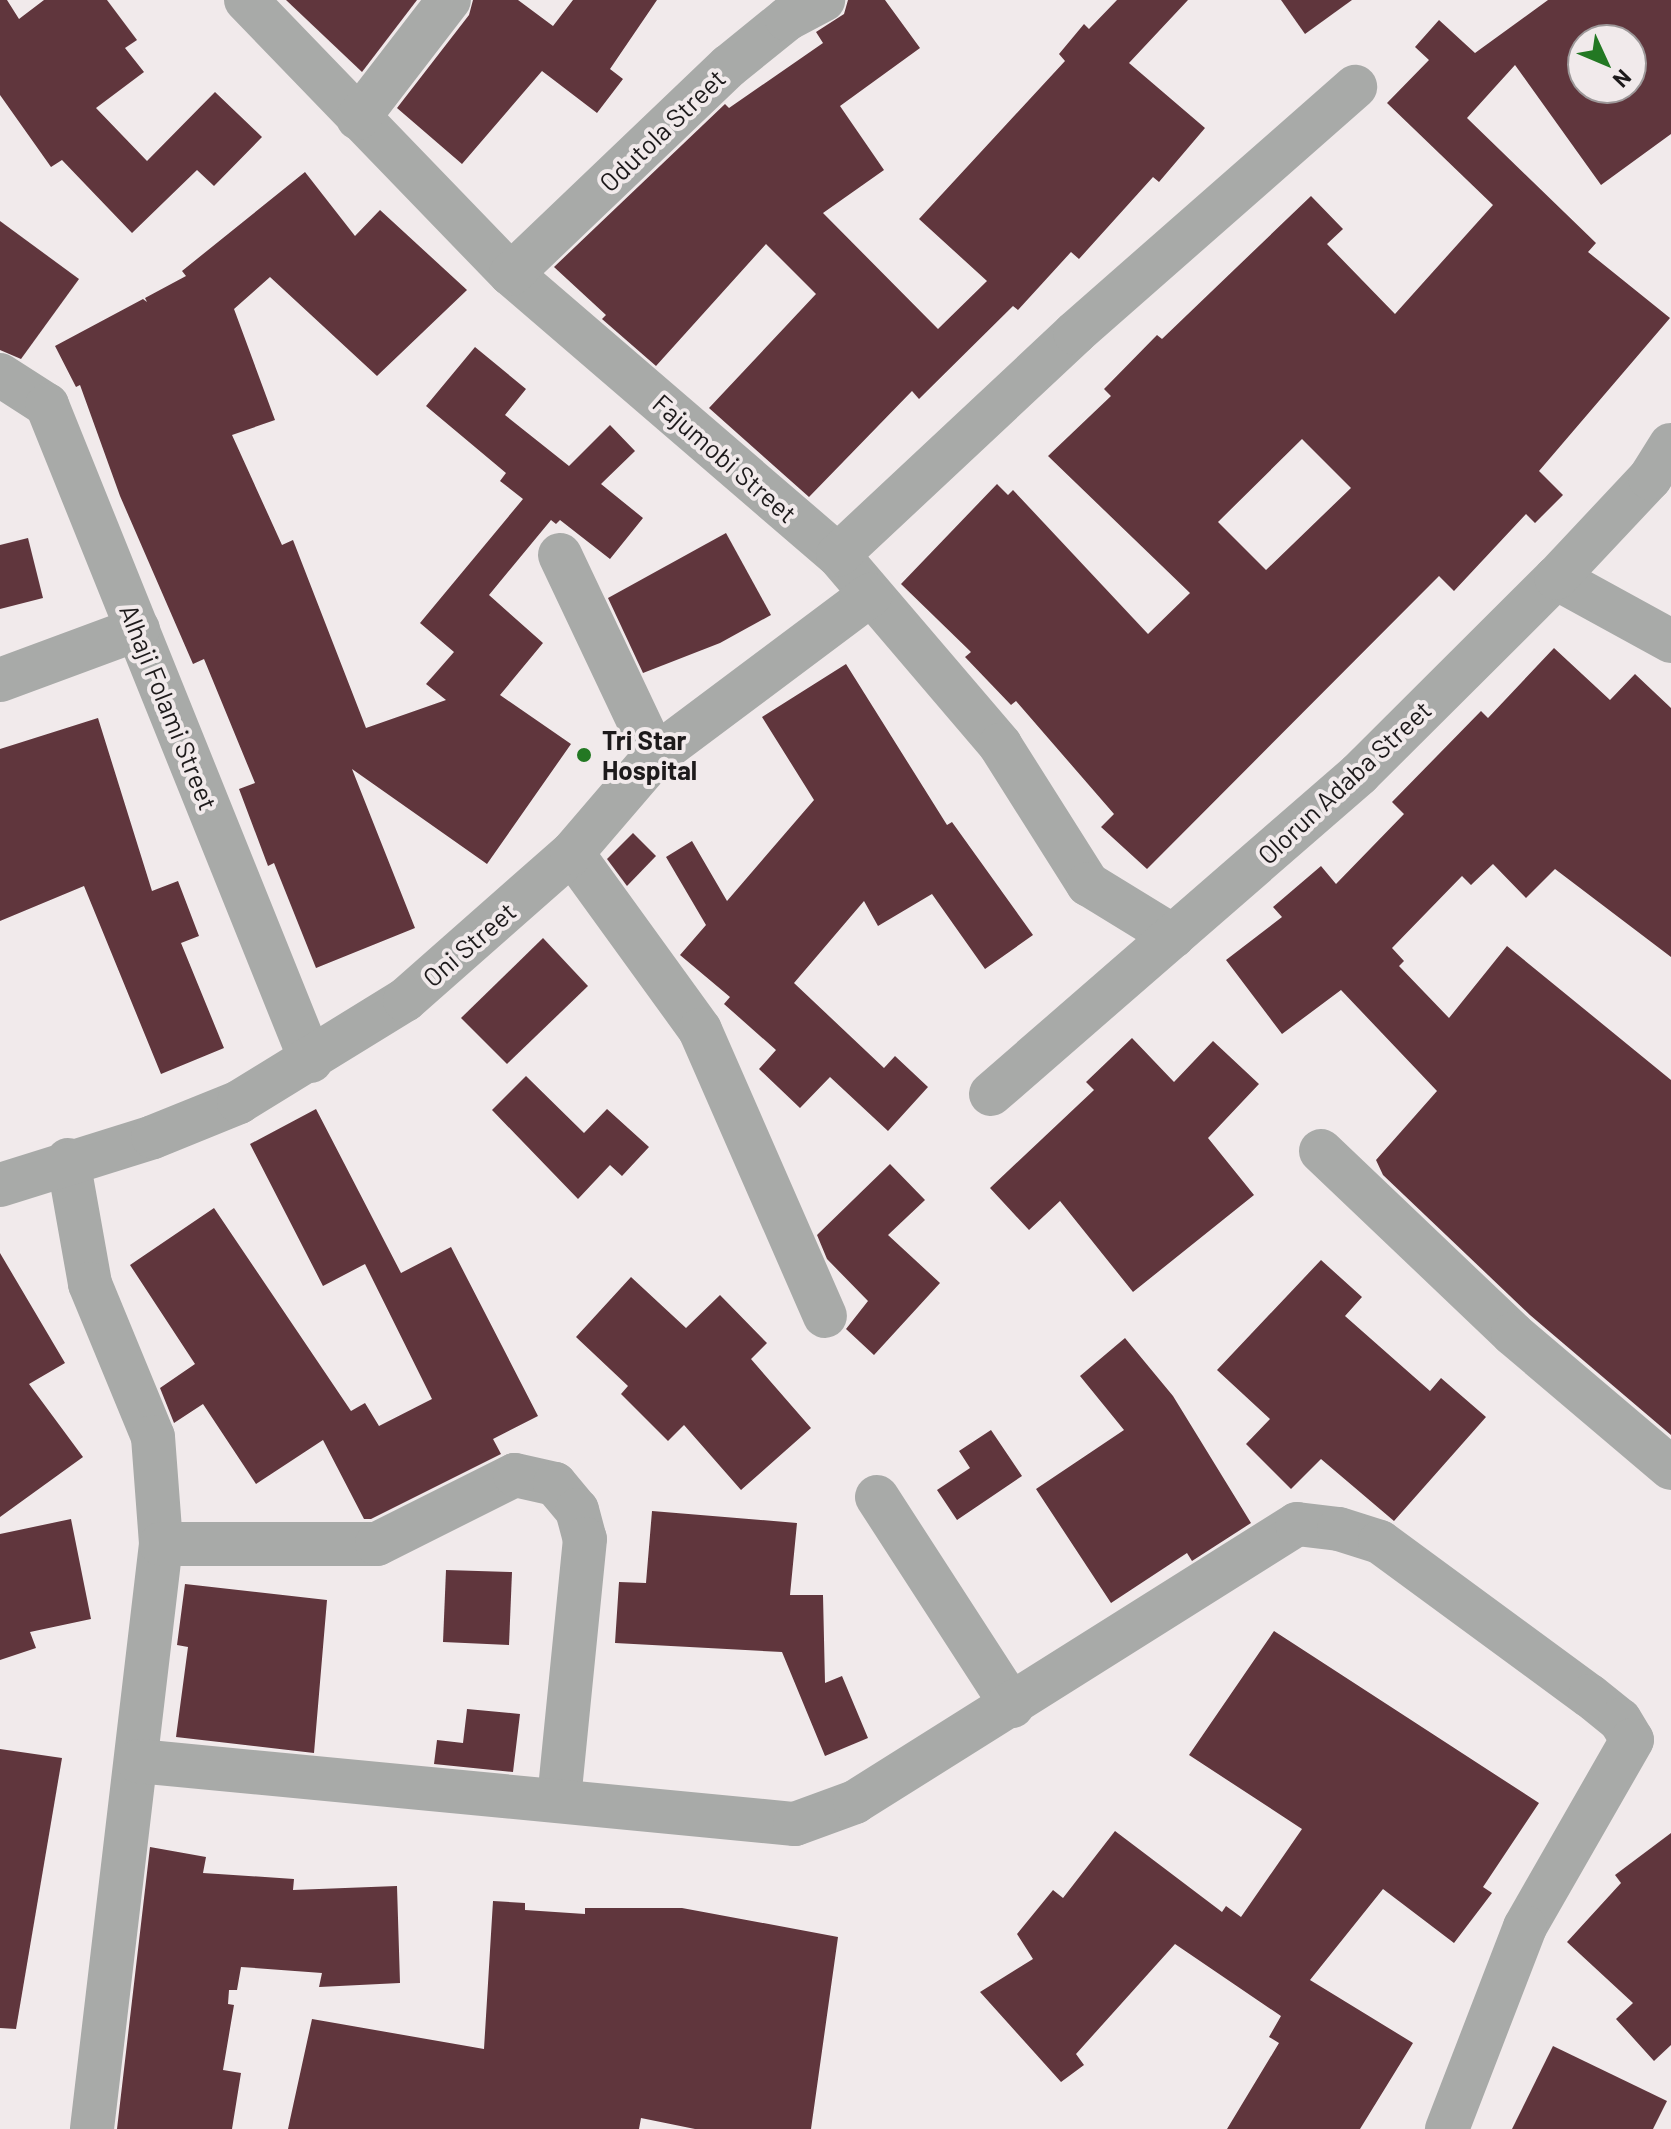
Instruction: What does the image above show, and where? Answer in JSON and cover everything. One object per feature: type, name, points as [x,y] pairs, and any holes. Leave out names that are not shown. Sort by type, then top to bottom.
[{"type":"street","name":"Fajumobi Street","points":[[246,0],[511,274],[838,555],[1000,745],[1088,884],[1173,936]]},
{"type":"street","points":[[358,118],[449,0]]},
{"type":"street","name":"Odutola Street","points":[[511,274],[729,66],[787,19],[823,0]]},
{"type":"street","points":[[838,555],[1075,333],[1355,87]]},
{"type":"street","name":"Alhaji Folami Street","points":[[0,375],[47,405],[311,1061]]},
{"type":"street","name":"Olorun Adaba Street","points":[[991,1094],[1359,774],[1556,578],[1650,478],[1671,445]]},
{"type":"street","points":[[560,555],[655,756]]},
{"type":"street","points":[[1556,578],[1671,641]]},
{"type":"street","name":"Oni Street","points":[[0,1185],[68,1160],[167,1131],[239,1102],[311,1061],[405,1000],[572,853],[655,756],[870,595]]},
{"type":"street","points":[[0,680],[138,629]]},
{"type":"street","points":[[572,853],[700,1030],[825,1316]]},
{"type":"street","points":[[1321,1151],[1513,1334],[1671,1468]]},
{"type":"street","points":[[68,1160],[90,1284],[153,1437],[161,1544],[138,1761],[92,2129]]},
{"type":"street","points":[[161,1544],[377,1544],[515,1475],[555,1484],[577,1510],[585,1539],[559,1800]]},
{"type":"street","points":[[877,1497],[1012,1706]]},
{"type":"street","points":[[138,1761],[795,1824],[855,1802],[1297,1524],[1339,1529],[1380,1542],[1620,1720],[1632,1740],[1525,1927],[1447,2129]]},
{"type":"building","points":[[0,0],[7,0],[19,19],[44,0],[107,0],[137,40],[125,48],[144,72],[96,108],[147,161],[215,92],[262,137],[214,186],[197,170],[132,233],[62,160],[51,167],[0,95]]},
{"type":"building","points":[[286,0],[417,0],[362,72]]},
{"type":"building","points":[[473,0],[518,0],[553,26],[573,0],[657,0],[610,69],[623,79],[597,113],[542,71],[462,164],[397,108],[469,15]]},
{"type":"building","points":[[848,0],[885,0],[920,48],[840,106],[884,170],[823,213],[938,329],[987,281],[919,219],[1065,61],[1059,54],[1084,24],[1089,29],[1117,0],[1188,0],[1129,63],[1205,128],[1159,182],[1153,177],[1079,259],[1071,252],[1018,310],[1013,306],[919,399],[912,391],[809,497],[709,408],[816,294],[766,244],[656,366],[602,319],[606,315],[554,267],[725,104],[729,108],[823,43],[816,32],[844,14]]},
{"type":"building","points":[[1281,0],[1352,0],[1305,34]]},
{"type":"building","points":[[1548,0],[1671,0],[1671,134],[1601,185],[1515,65],[1467,118],[1596,243],[1588,252],[1670,318],[1539,471],[1563,495],[1535,523],[1526,514],[1454,591],[1439,576],[1147,869],[1101,827],[1114,814],[1016,701],[1011,705],[965,657],[971,652],[901,584],[997,484],[1008,495],[1013,490],[1148,634],[1190,593],[1048,456],[1111,396],[1104,389],[1157,335],[1162,339],[1311,196],[1343,229],[1327,244],[1395,314],[1493,205],[1387,103],[1429,60],[1415,47],[1439,20],[1475,53]],"holes":[[[1302,439],[1351,488],[1266,570],[1218,522]]]},
{"type":"building","points":[[305,172],[355,236],[380,210],[467,290],[377,376],[270,277],[234,309],[275,420],[232,435],[282,545],[293,540],[366,728],[446,700],[426,684],[454,652],[420,623],[523,499],[500,481],[506,473],[426,406],[475,347],[526,389],[505,415],[569,466],[610,425],[635,451],[601,484],[643,518],[610,559],[560,520],[556,524],[551,520],[489,595],[543,643],[500,695],[571,744],[487,864],[352,769],[415,928],[316,968],[274,863],[268,866],[239,789],[255,783],[204,659],[193,664],[120,496],[80,385],[76,387],[55,346],[143,299],[147,302],[145,298],[186,276],[182,271]]},
{"type":"building","points":[[0,221],[79,279],[21,359],[0,350]]},
{"type":"building","points":[[726,533],[771,615],[720,643],[643,673],[608,598]]},
{"type":"building","points":[[28,538],[43,598],[0,609],[0,545]]},
{"type":"building","points":[[1554,648],[1610,700],[1635,674],[1671,708],[1671,957],[1555,869],[1526,898],[1493,864],[1471,885],[1462,876],[1392,948],[1404,961],[1399,966],[1449,1018],[1507,946],[1671,1080],[1671,1435],[1530,1315],[1383,1175],[1376,1160],[1437,1091],[1341,990],[1282,1034],[1226,960],[1282,917],[1273,907],[1321,866],[1336,884],[1404,814],[1392,802],[1481,711],[1488,718]]},
{"type":"building","points":[[846,664],[947,825],[952,822],[1033,935],[985,969],[932,894],[878,926],[864,901],[794,983],[884,1068],[895,1056],[928,1087],[888,1131],[830,1077],[800,1108],[759,1069],[776,1050],[724,1004],[730,997],[680,955],[706,925],[666,857],[692,841],[727,901],[814,800],[762,717]]},
{"type":"building","points":[[98,718],[152,891],[178,881],[199,936],[181,943],[224,1048],[161,1074],[84,886],[0,921],[0,749]]},
{"type":"building","points":[[633,833],[656,856],[627,886],[607,859]]},
{"type":"building","points":[[543,938],[588,986],[507,1064],[461,1018]]},
{"type":"building","points":[[1132,1038],[1174,1082],[1213,1041],[1259,1084],[1208,1138],[1254,1195],[1133,1292],[1060,1201],[1029,1230],[990,1188],[1094,1090],[1086,1082]]},
{"type":"building","points":[[526,1076],[584,1133],[607,1109],[649,1147],[622,1176],[610,1165],[578,1199],[492,1110]]},
{"type":"building","points":[[316,1109],[401,1273],[451,1247],[538,1416],[493,1439],[501,1454],[371,1519],[364,1519],[323,1440],[256,1484],[203,1404],[174,1423],[160,1388],[195,1364],[130,1265],[214,1208],[351,1411],[365,1403],[379,1426],[432,1399],[365,1264],[323,1286],[250,1144]]},
{"type":"building","points":[[890,1164],[925,1200],[888,1235],[940,1283],[874,1355],[846,1329],[868,1301],[827,1259],[817,1235]]},
{"type":"building","points":[[0,1253],[65,1363],[29,1384],[83,1457],[0,1517]]},
{"type":"building","points":[[1321,1260],[1362,1297],[1345,1316],[1430,1391],[1441,1378],[1486,1417],[1394,1521],[1321,1459],[1291,1489],[1246,1444],[1270,1419],[1217,1370]]},
{"type":"building","points":[[631,1277],[686,1328],[720,1295],[767,1343],[751,1359],[811,1428],[741,1490],[684,1425],[668,1441],[621,1394],[628,1386],[576,1337]]},
{"type":"building","points":[[1125,1338],[1173,1396],[1251,1523],[1192,1561],[1187,1553],[1111,1603],[1036,1489],[1124,1430],[1080,1376]]},
{"type":"building","points":[[991,1430],[1022,1476],[957,1520],[937,1490],[970,1468],[959,1451]]},
{"type":"building","points":[[652,1511],[797,1523],[790,1595],[823,1595],[825,1683],[842,1676],[868,1738],[825,1756],[782,1652],[615,1643],[619,1582],[646,1583]]},
{"type":"building","points":[[71,1519],[91,1619],[30,1632],[36,1648],[0,1660],[0,1534]]},
{"type":"building","points":[[446,1570],[512,1572],[509,1645],[443,1642]]},
{"type":"building","points":[[185,1584],[327,1600],[314,1753],[176,1737],[188,1647],[177,1645]]},
{"type":"building","points":[[1274,1631],[1539,1803],[1483,1887],[1492,1893],[1454,1943],[1383,1889],[1310,1980],[1413,2043],[1360,2129],[1227,2129],[1279,2043],[1269,2037],[1281,2016],[1175,1944],[1076,2054],[1084,2065],[1061,2082],[980,1992],[1033,1959],[1017,1934],[1053,1890],[1063,1898],[1115,1831],[1222,1912],[1226,1906],[1241,1917],[1302,1829],[1189,1755]]},
{"type":"building","points":[[467,1709],[520,1714],[513,1772],[434,1764],[437,1740],[463,1743]]},
{"type":"building","points":[[0,1749],[62,1758],[16,2029],[0,2028]]},
{"type":"building","points":[[1671,1833],[1671,2045],[1654,2061],[1616,2019],[1633,2003],[1567,1942],[1621,1883],[1615,1875]]},
{"type":"building","points":[[150,1847],[206,1857],[203,1873],[294,1879],[293,1890],[397,1886],[400,1983],[319,1987],[322,1973],[241,1967],[237,1990],[229,1990],[228,2004],[234,2005],[223,2070],[241,2073],[232,2129],[117,2129]]},
{"type":"building","points":[[493,1901],[525,1903],[525,1910],[585,1914],[585,1908],[682,1908],[838,1937],[811,2129],[695,2129],[641,2118],[639,2129],[288,2129],[312,2019],[484,2049]]},
{"type":"building","points":[[1553,2046],[1667,2101],[1653,2129],[1512,2129]]},
{"type":"place","name":"Tri Star Hospital","points":[[584,755]]}]
